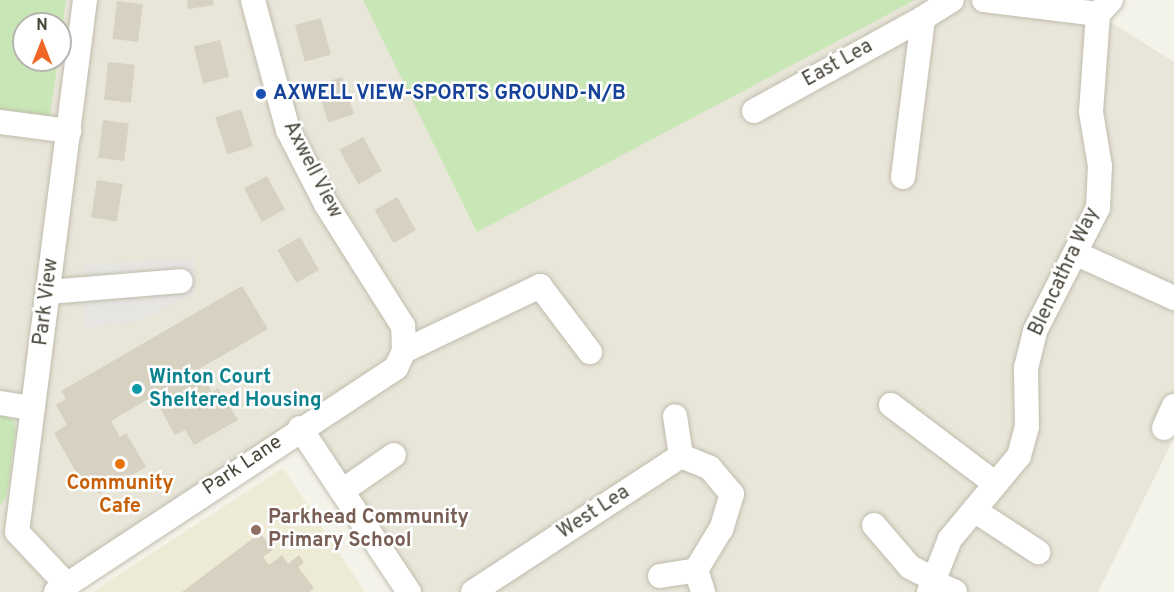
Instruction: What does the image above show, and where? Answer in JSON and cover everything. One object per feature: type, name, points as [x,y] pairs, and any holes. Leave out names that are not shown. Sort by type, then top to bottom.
[{"type":"street","name":"Park View","points":[[61,588],[8,531],[33,408],[85,0]]},
{"type":"street","name":"Axwell View","points":[[253,0],[288,130],[326,204],[403,326],[404,351]]},
{"type":"street","name":"East Lea","points":[[754,111],[952,0]]},
{"type":"street","points":[[984,0],[1104,7]]},
{"type":"street","name":"Blencathra Way","points":[[938,586],[950,539],[1019,456],[1027,427],[1026,368],[1035,330],[1077,254],[1098,208],[1100,166],[1091,112],[1104,7]]},
{"type":"street","points":[[903,177],[923,18]]},
{"type":"street","points":[[0,122],[69,131]]},
{"type":"street","points":[[1077,254],[1174,298]]},
{"type":"street","points":[[48,292],[181,281]]},
{"type":"street","points":[[404,351],[540,286],[590,352]]},
{"type":"street","name":"Park Lane","points":[[61,588],[300,428],[396,368],[404,351]]},
{"type":"street","points":[[0,403],[33,408]]},
{"type":"street","points":[[891,405],[996,484]]},
{"type":"street","points":[[1164,428],[1174,406]]},
{"type":"street","points":[[660,576],[699,581],[721,529],[732,494],[710,468],[681,456],[675,416]]},
{"type":"street","points":[[300,428],[409,592]]},
{"type":"street","points":[[342,491],[394,454]]},
{"type":"street","name":"West Lea","points":[[473,592],[681,456]]},
{"type":"street","points":[[974,510],[1038,552]]},
{"type":"street","points":[[874,525],[910,567],[938,586]]},
{"type":"shaded area","points":[[0,0],[1111,0],[1098,14],[1174,62],[1174,438],[1098,592],[409,592],[300,428],[56,592],[0,592]]},
{"type":"shaded area","points":[[194,258],[196,292],[142,321],[84,328],[85,265]]},
{"type":"shaded area","name":"Parkhead Community Primary School","points":[[283,468],[365,592],[92,592]]},
{"type":"green space","points":[[0,0],[66,0],[64,12],[12,12],[12,72],[56,72],[50,116],[0,109]]},
{"type":"green space","points":[[363,0],[915,0],[477,232]]},
{"type":"green space","points":[[0,414],[13,419],[16,429],[7,494],[0,506]]},
{"type":"building","points":[[187,0],[213,0],[214,5],[188,9]]},
{"type":"building","points":[[117,1],[143,4],[138,42],[112,39]]},
{"type":"building","points":[[321,18],[331,55],[305,62],[295,25]]},
{"type":"building","points":[[220,40],[229,77],[203,83],[194,47]]},
{"type":"building","points":[[108,62],[135,65],[131,103],[104,100]]},
{"type":"building","points":[[342,77],[354,114],[328,122],[316,85]]},
{"type":"building","points":[[241,109],[253,146],[227,154],[215,117]]},
{"type":"building","points":[[103,120],[129,123],[124,161],[98,158]]},
{"type":"building","points":[[363,137],[382,171],[358,184],[339,150]]},
{"type":"building","points":[[267,176],[285,210],[262,222],[244,188]]},
{"type":"building","points":[[97,180],[123,184],[117,222],[91,218]]},
{"type":"building","points":[[397,197],[416,230],[393,243],[374,210]]},
{"type":"building","points":[[300,237],[319,270],[296,283],[277,250]]},
{"type":"building","name":"Winton Court Sheltered Housing","points":[[242,286],[268,329],[199,369],[212,392],[218,388],[238,420],[194,445],[185,430],[175,435],[153,396],[111,421],[120,437],[126,433],[146,467],[99,494],[88,477],[81,481],[54,433],[67,425],[56,405],[66,399],[61,391]]},
{"type":"building","points":[[260,533],[273,550],[263,557],[269,565],[282,555],[288,564],[299,555],[304,563],[298,567],[314,588],[309,592],[182,592]]},
{"type":"place","name":"AXWELL VIEW-SPORTS GROUND-N/B","points":[[261,94]]},
{"type":"place","name":"Winton Court Sheltered Housing","points":[[137,389]]},
{"type":"place","name":"Community Cafe","points":[[120,464]]},
{"type":"place","name":"Parkhead Community Primary School","points":[[256,530]]}]
